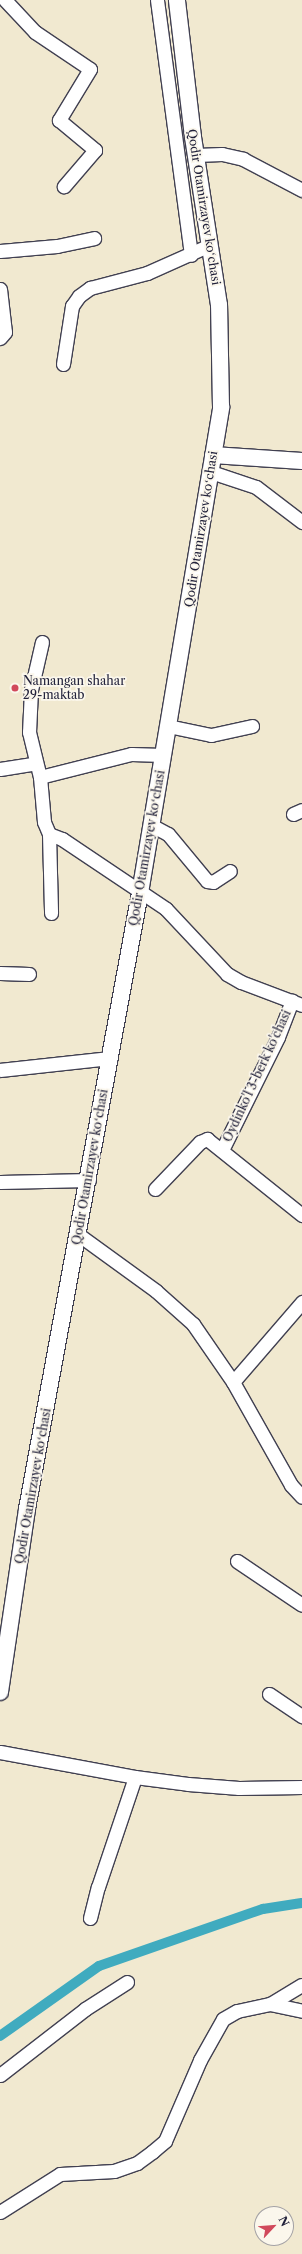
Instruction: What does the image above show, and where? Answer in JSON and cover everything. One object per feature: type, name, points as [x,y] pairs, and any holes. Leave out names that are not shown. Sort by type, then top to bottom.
[{"type":"main road","name":"Qodir Otamirzayev koʻchasi","points":[[0,1692],[28,1509],[140,893],[221,407],[219,305],[193,138],[177,0]]},
{"type":"main road","points":[[213,455],[302,461]]},
{"type":"street","points":[[5,0],[35,32],[90,69],[59,120],[95,150],[64,186]]},
{"type":"street","points":[[156,0],[165,76],[191,255]]},
{"type":"street","points":[[158,19],[178,17]]},
{"type":"street","points":[[165,76],[185,74]]},
{"type":"street","points":[[174,141],[193,138]]},
{"type":"street","points":[[196,155],[222,154],[243,159],[302,190]]},
{"type":"street","points":[[0,251],[57,246],[94,238]]},
{"type":"street","points":[[63,364],[72,306],[78,296],[90,288],[147,273],[191,255],[210,245]]},
{"type":"street","points":[[0,289],[5,332],[0,338]]},
{"type":"street","points":[[210,472],[256,487],[302,522]]},
{"type":"street","points":[[42,642],[29,708],[29,732],[40,777],[44,822],[49,834],[51,913]]},
{"type":"street","points":[[168,726],[211,735],[252,726]]},
{"type":"street","points":[[40,777],[131,754],[163,755]]},
{"type":"street","points":[[0,769],[36,762]]},
{"type":"street","points":[[151,825],[168,834],[207,881],[214,881],[230,871]]},
{"type":"street","points":[[49,834],[62,839],[166,910],[180,922],[227,974],[241,982],[297,1003]]},
{"type":"street","points":[[0,973],[29,974]]},
{"type":"street","name":"Oydinko'l 3-berk ko'chasi","points":[[222,1150],[278,1037],[297,1003]]},
{"type":"street","points":[[0,1070],[110,1058]]},
{"type":"street","name":"Oydinko'l 3-berk ko'chasi","points":[[155,1189],[204,1139],[212,1141],[302,1215]]},
{"type":"street","points":[[0,1182],[89,1180]]},
{"type":"street","points":[[78,1235],[156,1291],[193,1324],[233,1382],[291,1485],[302,1497]]},
{"type":"street","points":[[233,1382],[302,1302]]},
{"type":"street","points":[[237,1561],[302,1605]]},
{"type":"street","points":[[269,1694],[302,1716]]},
{"type":"street","points":[[0,1752],[135,1777],[239,1788],[302,1787]]},
{"type":"street","points":[[90,1918],[98,1887],[135,1777]]},
{"type":"street","points":[[0,2075],[85,2009],[127,1982]]},
{"type":"street","points":[[0,2212],[60,2174],[114,2171],[137,2163],[152,2152],[165,2140],[200,2060],[223,2019],[237,2011],[270,2004],[302,1985]]},
{"type":"street","points":[[270,2004],[302,2011]]},
{"type":"waterway","points":[[0,2036],[99,1966],[263,1909],[302,1903]]},
{"type":"place","name":"Namangan shahar 29-maktab","points":[[15,688]]}]
